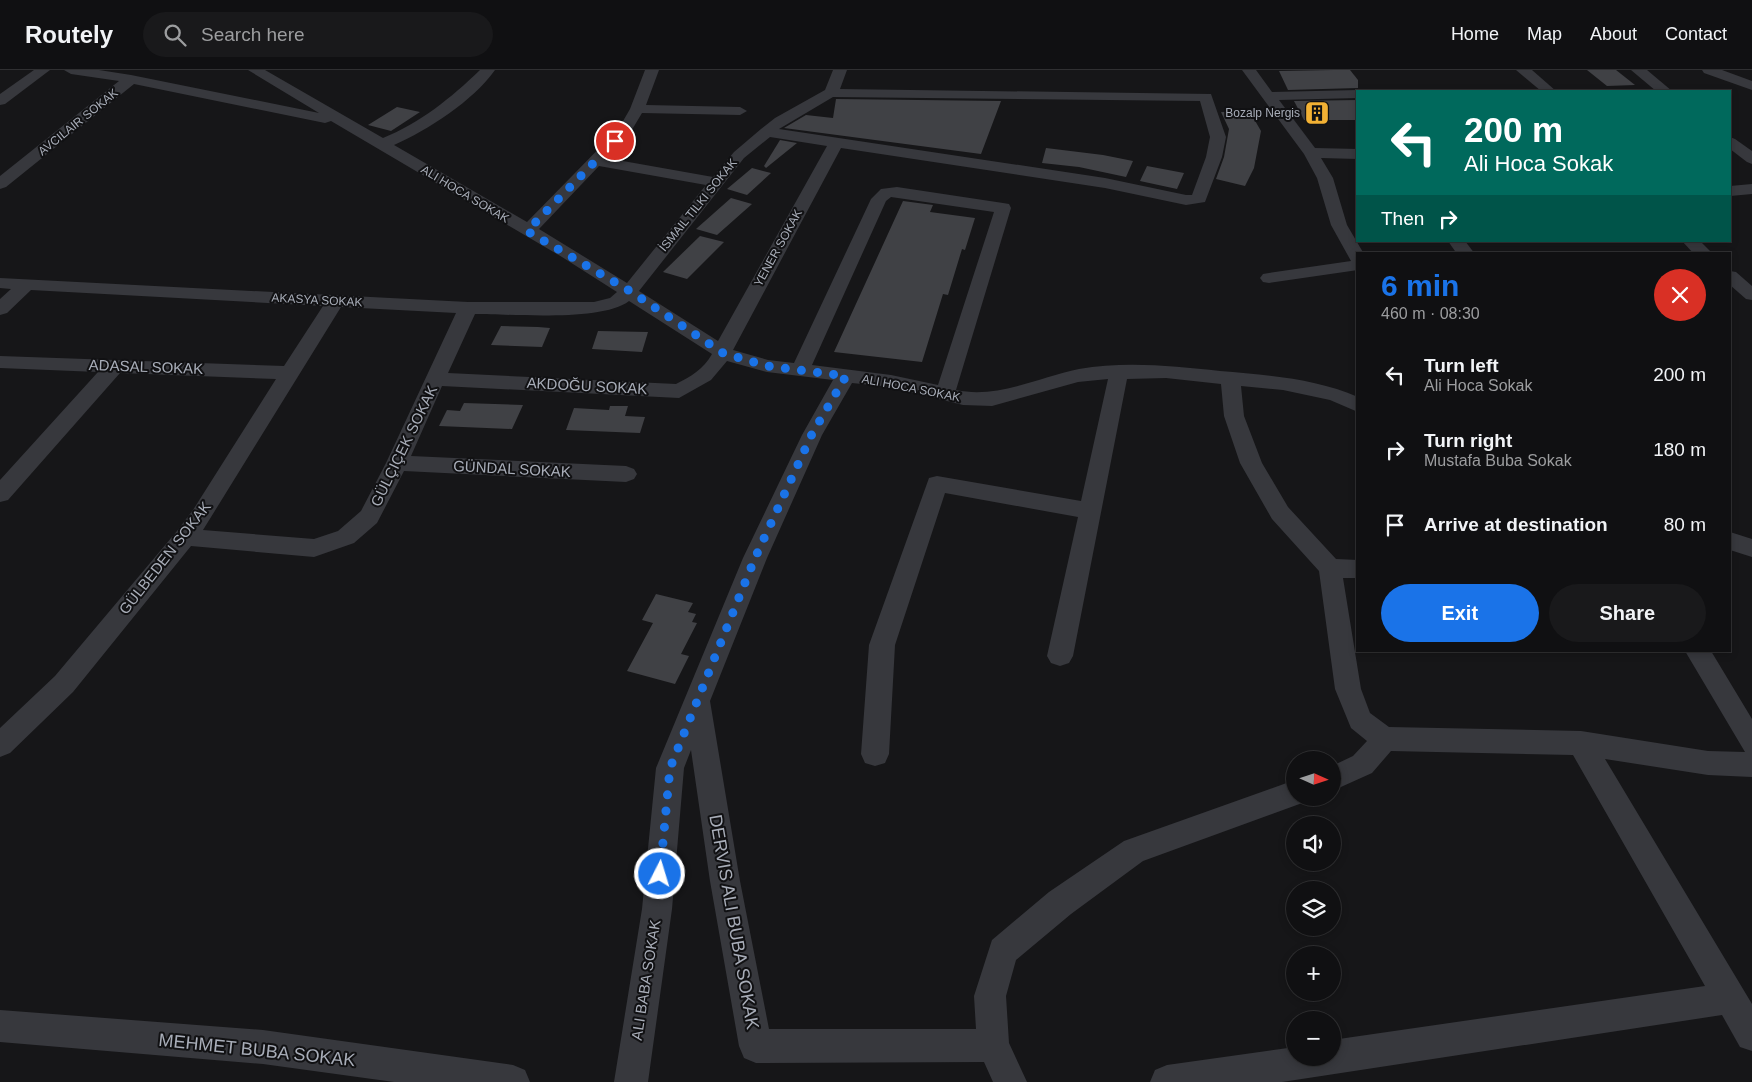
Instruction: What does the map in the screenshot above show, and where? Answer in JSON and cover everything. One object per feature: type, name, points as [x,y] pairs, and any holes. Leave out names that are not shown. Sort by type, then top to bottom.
[{"type":"street","points":[[0,101],[44,70]]},
{"type":"street","name":"ALI HOCA SOKAK","points":[[71,70],[131,79],[344,123]]},
{"type":"street","points":[[382,144],[400,137],[453,104],[488,70]]},
{"type":"street","points":[[527,231],[625,130],[637,109],[652,70]]},
{"type":"street","points":[[766,132],[1105,183],[1186,200],[1199,198],[1214,157],[1218,137],[1206,97],[840,94],[831,92],[840,70]]},
{"type":"street","points":[[1249,70],[1311,152],[1325,178],[1339,224],[1356,254]]},
{"type":"street","points":[[1523,70],[1548,90]]},
{"type":"street","points":[[1638,70],[1664,90]]},
{"type":"street","points":[[1709,70],[1752,86]]},
{"type":"street","points":[[224,98],[263,75]]},
{"type":"street","name":"ALI HOCA SOKAK","points":[[263,75],[630,291],[723,353],[767,366],[890,381],[963,398],[992,399],[1078,376],[1118,372],[1166,372],[1283,383],[1336,395],[1356,404]]},
{"type":"street","points":[[0,184],[131,79]]},
{"type":"street","name":"İSMAIL TILKI SOKAK","points":[[630,291],[739,154],[780,121],[831,92]]},
{"type":"street","points":[[1269,96],[1356,94]]},
{"type":"street","points":[[637,109],[740,111]]},
{"type":"street","points":[[1731,143],[1752,159]]},
{"type":"street","name":"YENER SOKAK","points":[[723,353],[729,337],[836,144]]},
{"type":"street","points":[[1311,152],[1356,154]]},
{"type":"street","points":[[596,161],[715,182]]},
{"type":"street","points":[[1731,191],[1752,189]]},
{"type":"street","points":[[800,370],[879,199],[887,192],[1003,208],[945,394]]},
{"type":"street","points":[[1457,242],[1464,252]]},
{"type":"street","points":[[1691,242],[1702,252]]},
{"type":"street","points":[[1269,278],[1356,265]]},
{"type":"street","points":[[1731,277],[1752,295]]},
{"type":"street","name":"AKASYA SOKAK","points":[[0,284],[468,308],[595,308],[616,302],[630,291]]},
{"type":"street","points":[[0,309],[26,285]]},
{"type":"street","name":"GÜLBEDEN SOKAK","points":[[0,745],[64,684],[201,516],[335,301]]},
{"type":"street","name":"GÜLÇIÇEK SOKAK","points":[[185,537],[314,548],[346,537],[369,517],[397,463],[468,308]]},
{"type":"street","name":"AKDOĞU SOKAK","points":[[436,379],[679,391],[707,375],[723,353]]},
{"type":"street","name":"ADASAL SOKAK","points":[[0,362],[291,373]]},
{"type":"street","points":[[0,494],[115,366]]},
{"type":"street","points":[[1060,656],[1118,372]]},
{"type":"street","name":"ALI BABA SOKAK","points":[[631,1082],[657,909],[670,768],[755,558],[812,434],[846,376]]},
{"type":"street","points":[[1230,377],[1234,416],[1251,464],[1280,513],[1330,568],[1348,689],[1360,720],[1384,739],[1581,743],[1708,764],[1752,765]]},
{"type":"street","name":"GÜNDAL SOKAK","points":[[397,463],[626,474]]},
{"type":"street","points":[[875,754],[882,645],[937,484],[1090,512]]},
{"type":"street","points":[[1731,542],[1752,548]]},
{"type":"street","points":[[1330,568],[1356,570]]},
{"type":"street","points":[[1699,652],[1752,743]]},
{"type":"street","name":"DERVIS ALI BUBA SOKAK","points":[[697,701],[725,881],[756,1046],[993,1045]]},
{"type":"street","points":[[1341,775],[1359,768],[1373,757],[1384,739]]},
{"type":"street","points":[[1581,743],[1752,1036]]},
{"type":"street","points":[[1010,1082],[993,1045],[990,996],[1004,951],[1060,903],[1134,851],[1286,797]]},
{"type":"street","points":[[1341,1056],[1730,998]]},
{"type":"street","name":"MEHMET BUBA SOKAK","points":[[0,1026],[263,1047],[513,1082]]},
{"type":"street","points":[[1167,1082],[1286,1064]]},
{"type":"building","points":[[1350,70],[1358,80],[1358,88],[1288,90],[1279,71]]},
{"type":"building","points":[[1587,70],[1616,70],[1635,85],[1607,86]]},
{"type":"building","points":[[836,99],[1001,101],[981,154],[784,128],[806,115],[833,118]]},
{"type":"building","points":[[1356,100],[1356,120],[1304,120],[1294,101]]},
{"type":"building","points":[[397,107],[420,112],[391,131],[368,125]]},
{"type":"building","points":[[1221,112],[1250,112],[1261,131],[1254,168],[1245,186],[1216,179],[1224,157],[1229,129]]},
{"type":"building","points":[[780,140],[797,143],[766,168],[764,166]]},
{"type":"building","points":[[1046,148],[1103,155],[1133,161],[1126,177],[1079,167],[1042,163]]},
{"type":"building","points":[[1147,166],[1184,173],[1177,189],[1140,181]]},
{"type":"building","points":[[752,168],[771,173],[747,195],[727,189]]},
{"type":"building","points":[[731,198],[752,204],[717,235],[696,229]]},
{"type":"building","points":[[903,201],[933,205],[930,212],[975,218],[965,250],[962,249],[948,295],[943,294],[922,362],[834,352]]},
{"type":"building","points":[[700,236],[724,242],[687,279],[663,272]]},
{"type":"building","points":[[501,326],[550,328],[542,347],[491,345]]},
{"type":"building","points":[[598,331],[648,332],[642,352],[592,349]]},
{"type":"building","points":[[464,403],[523,405],[512,429],[439,426],[447,410],[460,411]]},
{"type":"building","points":[[610,406],[628,406],[625,416],[645,417],[640,433],[566,430],[574,408],[609,410]]},
{"type":"building","points":[[656,594],[693,603],[688,612],[696,614],[692,622],[697,623],[681,654],[689,656],[675,684],[627,671],[653,623],[642,620]]},
{"type":"place","name":"Bozalp Nergis","points":[[1317,113]]},
{"type":"route","points":[[615,141],[527,231],[630,291],[723,353],[767,366],[846,376],[812,434],[755,558],[670,768],[660,874]]}]
